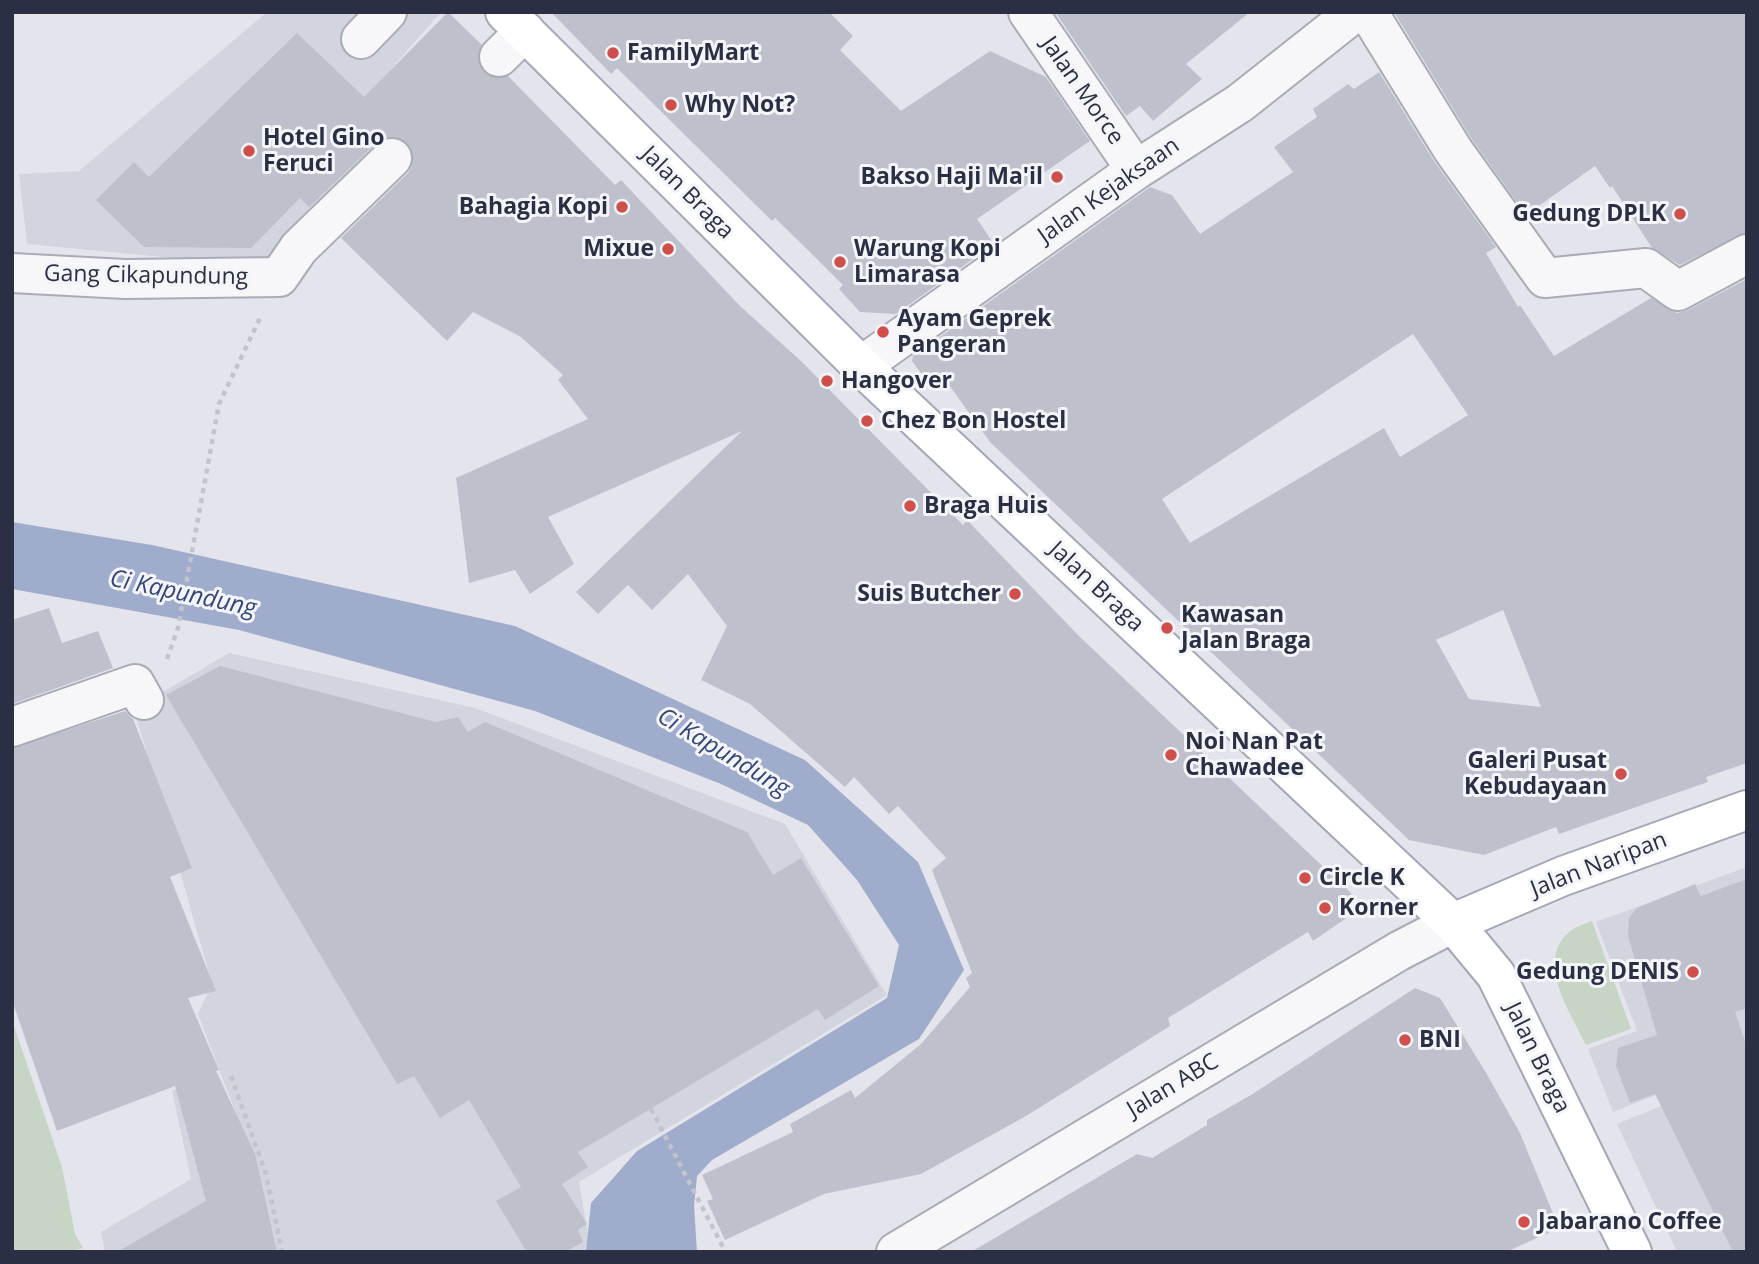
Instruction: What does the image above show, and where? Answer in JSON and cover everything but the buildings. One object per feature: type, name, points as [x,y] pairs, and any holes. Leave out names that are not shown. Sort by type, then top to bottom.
[{"type":"main road","name":"Jalan Braga","points":[[509,34],[1453,923],[1496,975],[1632,1252]]},
{"type":"main road","name":"Jalan Naripan","points":[[1453,923],[1563,876],[1747,810]]},
{"type":"street","points":[[361,39],[387,12]]},
{"type":"street","name":"Jalan Morce","points":[[1027,12],[1136,170]]},
{"type":"street","name":"Jalan Kejaksaan","points":[[861,366],[1136,170],[1240,103],[1355,12]]},
{"type":"street","points":[[1368,12],[1453,150],[1545,278],[1646,268],[1678,291],[1747,254]]},
{"type":"street","name":"Gang Cikapundung","points":[[12,273],[125,279],[279,277],[299,248],[392,158]]},
{"type":"street","points":[[12,727],[135,684],[144,700]]},
{"type":"street","name":"Jalan ABC","points":[[896,1252],[1399,951],[1453,923]]},
{"type":"path","name":"Gang Cikapundung","points":[[172,645],[178,628],[219,404],[279,277]]},
{"type":"path","points":[[231,1076],[266,1174],[282,1252]]},
{"type":"path","points":[[651,1109],[704,1206],[723,1247]]},
{"type":"shaded area","points":[[267,12],[441,12],[356,109],[384,135],[373,147],[381,155],[267,267],[27,244],[19,174],[79,171]]},
{"type":"shaded area","points":[[229,653],[475,708],[785,824],[887,995],[579,1182],[591,1252],[274,1252],[253,1158],[198,1014],[212,984],[134,709]]},
{"type":"shaded area","name":"Gedung DENIS","points":[[1747,867],[1747,1059],[1613,1112],[1588,1049],[1637,1031],[1596,922]]},
{"type":"shaded area","points":[[1747,1071],[1747,1252],[1677,1252],[1617,1124]]},
{"type":"shaded area","points":[[218,1073],[252,1160],[272,1252],[105,1252],[101,1232],[191,1179],[172,1091]]},
{"type":"green space","points":[[1592,921],[1631,1029],[1586,1045],[1559,989],[1555,959],[1559,945],[1568,933]]},
{"type":"green space","points":[[12,1020],[62,1167],[75,1234],[83,1248],[67,1252],[12,1252]]},
{"type":"water","name":"Ci Kapundung","points":[[12,522],[152,545],[515,626],[805,760],[918,862],[964,970],[919,1039],[712,1160],[697,1176],[694,1206],[697,1252],[586,1252],[591,1203],[637,1151],[887,998],[899,945],[857,880],[808,825],[721,784],[535,711],[239,630],[12,589]]},
{"type":"tunnel","points":[[392,158],[499,57]]},
{"type":"place","name":"FamilyMart","points":[[613,53]]},
{"type":"place","name":"Why Not?","points":[[671,105]]},
{"type":"place","name":"Hotel Gino Feruci","points":[[249,151]]},
{"type":"place","name":"Bakso Haji Ma'il","points":[[1057,177]]},
{"type":"place","name":"Bahagia Kopi","points":[[622,207]]},
{"type":"place","name":"Gedung DPLK","points":[[1680,214]]},
{"type":"place","name":"Mixue","points":[[668,249]]},
{"type":"place","name":"Warung Kopi Limarasa","points":[[840,262]]},
{"type":"place","name":"Ayam Geprek Pangeran","points":[[883,332]]},
{"type":"place","name":"Hangover","points":[[827,381]]},
{"type":"place","name":"Chez Bon Hostel","points":[[867,421]]},
{"type":"place","name":"Braga Huis","points":[[910,506]]},
{"type":"place","name":"Suis Butcher","points":[[1015,594]]},
{"type":"place","name":"Kawasan Jalan Braga","points":[[1167,628]]},
{"type":"place","name":"Noi Nan Pat Chawadee","points":[[1171,755]]},
{"type":"place","name":"Galeri Pusat Kebudayaan","points":[[1621,774]]},
{"type":"place","name":"Circle K","points":[[1305,878]]},
{"type":"place","name":"Korner","points":[[1325,908]]},
{"type":"place","name":"Gedung DENIS","points":[[1693,972]]},
{"type":"place","name":"BNI","points":[[1405,1040]]},
{"type":"place","name":"Jabarano Coffee","points":[[1524,1222]]}]
